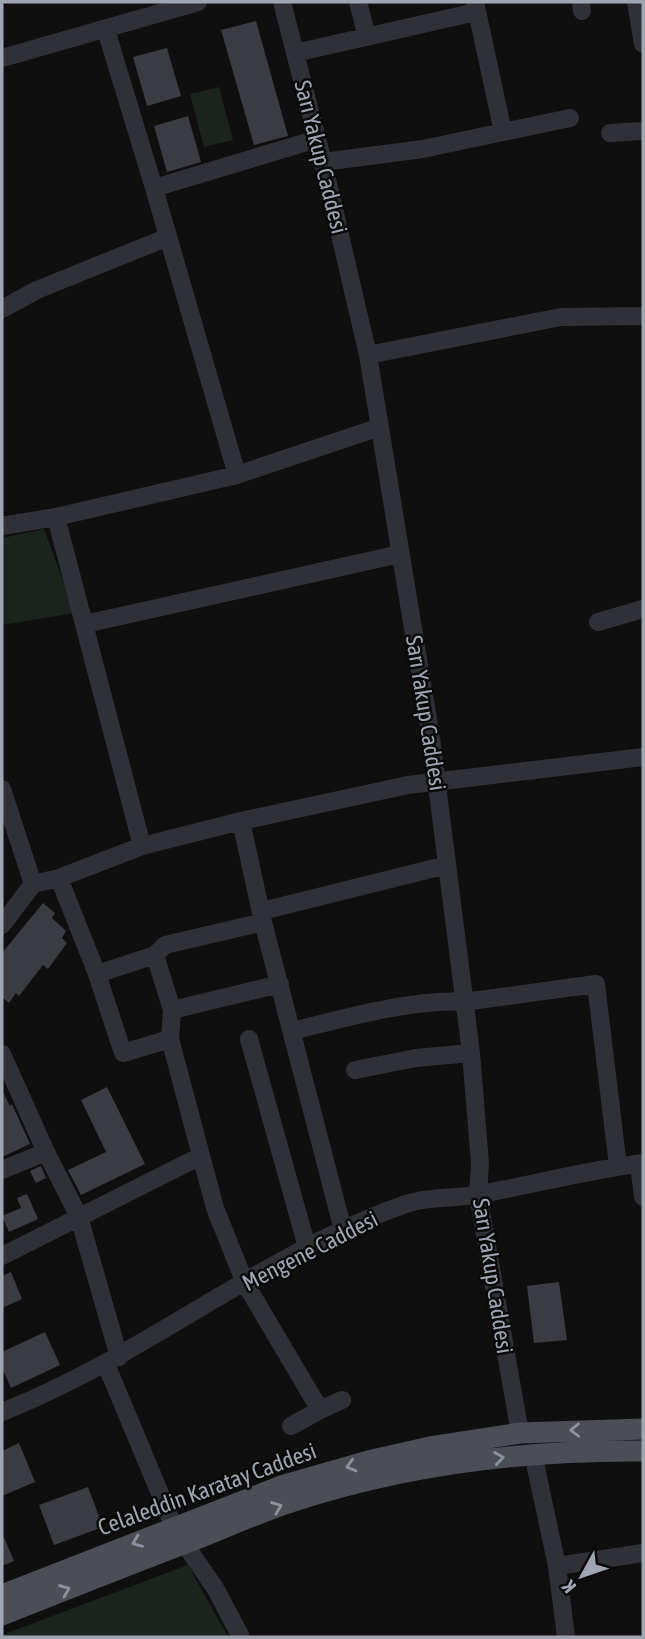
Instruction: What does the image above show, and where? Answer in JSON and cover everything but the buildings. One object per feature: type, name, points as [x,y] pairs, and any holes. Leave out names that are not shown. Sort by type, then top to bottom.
[{"type":"main road","name":"Celaleddin Karatay Caddesi","points":[[2,1615],[284,1485],[430,1447],[520,1433],[643,1429]]},
{"type":"main road","name":"Celaleddin Karatay Caddesi","points":[[2,1595],[179,1535],[420,1469],[577,1450],[643,1451]]},
{"type":"street","points":[[2,58],[106,30],[148,9],[198,2]]},
{"type":"street","name":"Sarı Yakup Caddesi","points":[[282,2],[368,355],[380,427],[436,782],[471,1053],[480,1164],[478,1195],[520,1433]]},
{"type":"street","points":[[358,2],[367,37]]},
{"type":"street","points":[[636,2],[643,44]]},
{"type":"street","points":[[295,53],[367,37],[476,7],[503,132]]},
{"type":"street","points":[[106,30],[237,475]]},
{"type":"street","points":[[323,162],[423,149],[570,118]]},
{"type":"street","points":[[610,132],[643,131]]},
{"type":"street","points":[[154,188],[317,139]]},
{"type":"street","points":[[2,309],[37,290],[168,237]]},
{"type":"street","points":[[368,355],[561,317],[643,316]]},
{"type":"street","points":[[2,527],[237,475],[380,427]]},
{"type":"street","points":[[56,517],[142,846]]},
{"type":"street","points":[[85,624],[400,554]]},
{"type":"street","points":[[598,622],[643,609]]},
{"type":"street","points":[[2,925],[33,884],[59,878],[142,846],[408,785],[643,757]]},
{"type":"street","points":[[2,789],[33,884]]},
{"type":"street","points":[[242,821],[279,984],[343,1230]]},
{"type":"street","points":[[97,974],[155,955],[164,945],[447,865]]},
{"type":"street","points":[[59,878],[97,974],[123,1052],[170,1039]]},
{"type":"street","points":[[155,955],[172,1010],[170,1039],[215,1208],[245,1283],[320,1410]]},
{"type":"street","points":[[172,1010],[279,984]]},
{"type":"street","points":[[292,1031],[391,1009],[596,984],[618,1167]]},
{"type":"street","points":[[249,1039],[307,1247]]},
{"type":"street","points":[[355,1070],[416,1058],[471,1053]]},
{"type":"street","points":[[2,1054],[79,1217],[112,1360],[179,1535],[215,1588],[241,1637]]},
{"type":"street","points":[[2,1170],[46,1152]]},
{"type":"street","points":[[2,1256],[201,1156]]},
{"type":"street","points":[[641,1163],[643,1197]]},
{"type":"street","name":"Mengene Caddesi","points":[[2,1412],[41,1396],[112,1360],[307,1247],[406,1204],[478,1195],[641,1163]]},
{"type":"street","points":[[291,1426],[342,1400]]},
{"type":"street","points":[[533,1454],[557,1566],[563,1636]]},
{"type":"street","points":[[557,1566],[643,1553]]},
{"type":"shaded area","points":[[219,87],[233,140],[204,147],[190,94]]},
{"type":"shaded area","points":[[44,529],[75,613],[2,625],[2,538]]},
{"type":"shaded area","points":[[188,1565],[228,1637],[2,1637],[2,1635]]}]
